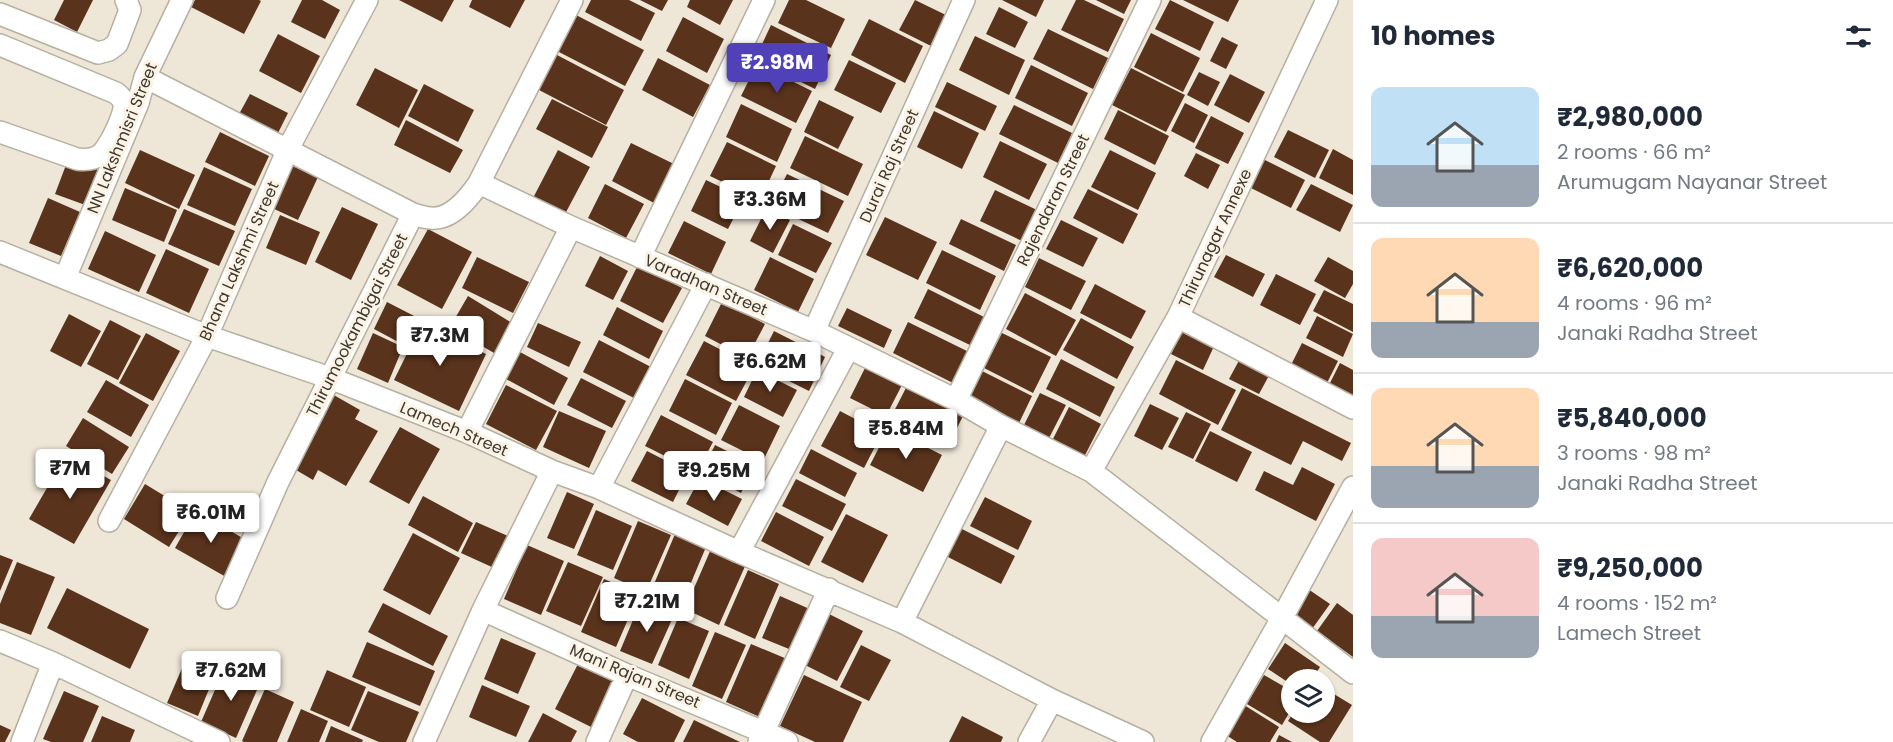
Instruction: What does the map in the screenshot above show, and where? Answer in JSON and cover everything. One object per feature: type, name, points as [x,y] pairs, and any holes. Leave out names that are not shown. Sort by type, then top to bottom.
[{"type":"street","points":[[0,14],[98,53],[109,50],[117,44],[130,10],[126,0]]},
{"type":"street","name":"NN Lakshmisri Street","points":[[65,278],[138,103],[145,77],[182,0]]},
{"type":"street","name":"Bhana Lakshmi Street","points":[[109,521],[207,336],[288,149],[367,0]]},
{"type":"street","name":"Thirumookambigai Street","points":[[227,598],[278,482],[412,214],[434,219],[459,208],[479,183],[572,0]]},
{"type":"street","points":[[640,257],[764,0]]},
{"type":"street","name":"Durai Raj Street","points":[[814,332],[964,0]]},
{"type":"street","name":"Rajendaran Street","points":[[956,400],[1150,0]]},
{"type":"street","name":"Thirunagar Annexe","points":[[1091,471],[1178,317],[1327,0]]},
{"type":"street","points":[[0,45],[116,93],[122,98],[125,106],[107,148],[100,156],[88,160],[77,159],[0,132]]},
{"type":"street","points":[[145,77],[412,214]]},
{"type":"street","name":"Varadhan Street","points":[[479,183],[571,227],[814,332],[956,400],[1001,426],[1091,471],[1353,673]]},
{"type":"street","points":[[467,432],[571,227]]},
{"type":"street","name":"Lamech Street","points":[[0,252],[207,336],[330,378],[467,432],[552,471],[599,488],[739,552],[902,622],[1052,700],[1143,742]]},
{"type":"street","points":[[599,488],[706,284]]},
{"type":"street","points":[[1178,317],[1353,408]]},
{"type":"street","points":[[739,552],[848,349]]},
{"type":"street","points":[[902,622],[1001,426]]},
{"type":"street","points":[[424,742],[483,610],[552,471]]},
{"type":"street","points":[[1212,742],[1353,487]]},
{"type":"street","points":[[762,737],[829,589]]},
{"type":"street","name":"Mani Rajan Street","points":[[483,610],[762,737],[787,742]]},
{"type":"street","points":[[0,641],[53,663],[189,736],[219,742]]},
{"type":"street","points":[[22,742],[53,663]]},
{"type":"street","points":[[597,742],[627,675]]},
{"type":"street","points":[[1029,742],[1052,700]]},
{"type":"building","points":[[64,0],[93,0],[77,32],[54,20]]},
{"type":"building","points":[[195,0],[261,1],[244,34],[191,7]]},
{"type":"building","points":[[302,0],[322,0],[340,10],[325,39],[291,22]]},
{"type":"building","points":[[399,0],[454,0],[442,22]]},
{"type":"building","points":[[472,0],[525,0],[510,28],[469,7]]},
{"type":"building","points":[[591,0],[629,0],[655,13],[641,41],[585,12]]},
{"type":"building","points":[[640,0],[668,0],[662,11]]},
{"type":"building","points":[[690,0],[733,0],[720,25],[687,7]]},
{"type":"building","points":[[789,0],[806,0],[845,19],[831,48],[778,23]]},
{"type":"building","points":[[915,0],[948,16],[933,47],[899,30]]},
{"type":"building","points":[[1002,0],[1044,0],[1036,17]]},
{"type":"building","points":[[1076,0],[1084,0],[1124,19],[1108,52],[1061,30]]},
{"type":"building","points":[[1096,0],[1131,0],[1124,14]]},
{"type":"building","points":[[1170,0],[1214,22],[1200,51],[1155,29]]},
{"type":"building","points":[[1183,0],[1239,0],[1228,22]]},
{"type":"building","points":[[999,7],[1028,22],[1015,48],[986,34]]},
{"type":"building","points":[[576,15],[644,50],[625,86],[557,51]]},
{"type":"building","points":[[683,17],[724,39],[707,73],[666,51]]},
{"type":"building","points":[[869,19],[923,46],[905,83],[851,55]]},
{"type":"building","points":[[771,25],[831,55],[815,89],[755,59]]},
{"type":"building","points":[[1048,29],[1108,58],[1093,89],[1033,59]]},
{"type":"building","points":[[1151,33],[1200,58],[1183,92],[1134,67]]},
{"type":"building","points":[[278,34],[320,56],[301,93],[259,71]]},
{"type":"building","points":[[975,36],[1025,60],[1009,95],[959,70]]},
{"type":"building","points":[[1222,37],[1238,45],[1226,69],[1210,61]]},
{"type":"building","points":[[557,55],[624,90],[606,125],[539,90]]},
{"type":"building","points":[[658,58],[710,85],[693,117],[642,90]]},
{"type":"building","points":[[849,60],[896,83],[881,113],[834,90]]},
{"type":"building","points":[[757,64],[812,91],[796,123],[741,96]]},
{"type":"building","points":[[1031,65],[1088,93],[1072,126],[1015,98]]},
{"type":"building","points":[[375,68],[418,90],[399,128],[356,105]]},
{"type":"building","points":[[1131,68],[1185,95],[1166,132],[1112,105]]},
{"type":"building","points":[[1199,72],[1220,82],[1208,106],[1187,95]]},
{"type":"building","points":[[1230,74],[1265,92],[1249,123],[1214,105]]},
{"type":"building","points":[[947,82],[997,106],[985,131],[935,107]]},
{"type":"building","points":[[424,84],[474,110],[458,142],[408,116]]},
{"type":"building","points":[[250,94],[288,113],[277,135],[238,116]]},
{"type":"building","points":[[552,99],[608,127],[592,158],[536,129]]},
{"type":"building","points":[[819,100],[854,117],[838,149],[804,132]]},
{"type":"building","points":[[1185,103],[1208,115],[1194,143],[1171,131]]},
{"type":"building","points":[[741,104],[792,129],[777,162],[726,137]]},
{"type":"building","points":[[1014,105],[1072,133],[1058,163],[999,134]]},
{"type":"building","points":[[1118,110],[1169,136],[1155,165],[1104,139]]},
{"type":"building","points":[[934,111],[979,133],[962,169],[917,147]]},
{"type":"building","points":[[1211,116],[1244,133],[1228,164],[1195,148]]},
{"type":"building","points":[[406,120],[463,150],[450,173],[394,145]]},
{"type":"building","points":[[1288,130],[1329,150],[1315,178],[1274,157]]},
{"type":"building","points":[[220,132],[269,156],[255,186],[205,162]]},
{"type":"building","points":[[805,136],[863,164],[848,196],[790,168]]},
{"type":"building","points":[[1000,141],[1047,164],[1029,200],[983,177]]},
{"type":"building","points":[[727,142],[776,166],[760,200],[710,176]]},
{"type":"building","points":[[631,143],[674,164],[654,203],[612,181]]},
{"type":"building","points":[[1333,149],[1353,160],[1353,195],[1319,178]]},
{"type":"building","points":[[140,150],[195,175],[179,209],[125,183]]},
{"type":"building","points":[[558,150],[590,167],[565,214],[533,198]]},
{"type":"building","points":[[1110,150],[1156,173],[1138,210],[1091,187]]},
{"type":"building","points":[[1196,153],[1220,165],[1208,189],[1184,176]]},
{"type":"building","points":[[69,157],[102,170],[88,206],[55,194]]},
{"type":"building","points":[[1263,159],[1305,180],[1291,208],[1249,187]]},
{"type":"building","points":[[292,166],[318,177],[298,220],[272,208]]},
{"type":"building","points":[[204,167],[252,189],[235,226],[187,205]]},
{"type":"building","points":[[787,174],[844,201],[828,233],[771,206]]},
{"type":"building","points":[[706,180],[744,198],[728,229],[691,211]]},
{"type":"building","points":[[605,184],[644,204],[626,238],[588,218]]},
{"type":"building","points":[[1311,184],[1353,205],[1340,232],[1296,210]]},
{"type":"building","points":[[125,188],[177,210],[164,242],[112,220]]},
{"type":"building","points":[[1088,189],[1138,214],[1123,244],[1073,218]]},
{"type":"building","points":[[995,190],[1037,210],[1022,241],[980,221]]},
{"type":"building","points":[[48,198],[80,212],[61,256],[29,243]]},
{"type":"building","points":[[342,207],[378,224],[351,280],[315,262]]},
{"type":"building","points":[[184,209],[235,231],[219,266],[168,244]]},
{"type":"building","points":[[766,209],[790,220],[773,253],[750,241]]},
{"type":"building","points":[[280,215],[320,232],[306,265],[266,248]]},
{"type":"building","points":[[885,217],[937,242],[918,280],[866,255]]},
{"type":"building","points":[[961,219],[1016,245],[1004,271],[949,244]]},
{"type":"building","points":[[1061,220],[1098,238],[1083,267],[1046,249]]},
{"type":"building","points":[[684,221],[726,242],[711,274],[668,253]]},
{"type":"building","points":[[793,224],[832,243],[816,273],[778,255]]},
{"type":"building","points":[[428,229],[472,252],[442,309],[397,285]]},
{"type":"building","points":[[105,231],[156,255],[139,292],[88,269]]},
{"type":"building","points":[[166,249],[209,269],[189,313],[146,293]]},
{"type":"building","points":[[942,250],[996,276],[980,310],[926,283]]},
{"type":"building","points":[[1226,255],[1265,274],[1253,297],[1214,277]]},
{"type":"building","points":[[600,256],[628,271],[613,300],[585,286]]},
{"type":"building","points":[[477,257],[529,282],[513,313],[462,288]]},
{"type":"building","points":[[770,257],[814,279],[798,312],[754,290]]},
{"type":"building","points":[[1328,257],[1353,271],[1353,284],[1345,298],[1314,281]]},
{"type":"building","points":[[1039,258],[1086,281],[1071,310],[1025,287]]},
{"type":"building","points":[[638,265],[682,288],[663,323],[620,301]]},
{"type":"building","points":[[1276,274],[1316,294],[1300,325],[1260,305]]},
{"type":"building","points":[[1095,284],[1146,311],[1131,339],[1080,313]]},
{"type":"building","points":[[928,289],[986,318],[972,346],[914,318]]},
{"type":"building","points":[[1324,290],[1353,304],[1353,332],[1313,311]]},
{"type":"building","points":[[1025,293],[1076,320],[1056,356],[1006,329]]},
{"type":"building","points":[[468,296],[512,323],[494,353],[450,327]]},
{"type":"building","points":[[387,302],[418,318],[404,345],[374,329]]},
{"type":"building","points":[[722,302],[765,324],[747,358],[705,336]]},
{"type":"building","points":[[617,307],[663,331],[649,359],[603,335]]},
{"type":"building","points":[[847,308],[892,330],[884,348],[838,326]]},
{"type":"building","points":[[69,314],[101,331],[81,367],[50,351]]},
{"type":"building","points":[[1317,316],[1353,334],[1343,357],[1306,338]]},
{"type":"building","points":[[1081,318],[1134,347],[1117,379],[1063,350]]},
{"type":"building","points":[[110,320],[141,336],[118,380],[87,364]]},
{"type":"building","points":[[908,322],[971,353],[955,384],[893,353]]},
{"type":"building","points":[[422,323],[486,354],[459,411],[394,380]]},
{"type":"building","points":[[538,323],[581,342],[569,367],[527,347]]},
{"type":"building","points":[[1185,327],[1216,342],[1203,370],[1171,354]]},
{"type":"building","points":[[774,331],[825,357],[809,391],[757,365]]},
{"type":"building","points":[[146,333],[180,351],[153,401],[119,383]]},
{"type":"building","points":[[373,333],[403,347],[388,383],[357,369]]},
{"type":"building","points":[[1002,333],[1051,357],[1033,393],[984,368]]},
{"type":"building","points":[[599,340],[651,367],[634,398],[583,372]]},
{"type":"building","points":[[704,341],[754,367],[736,401],[686,375]]},
{"type":"building","points":[[1302,343],[1338,361],[1327,383],[1291,365]]},
{"type":"building","points":[[520,352],[568,378],[554,405],[506,379]]},
{"type":"building","points":[[1242,355],[1272,370],[1259,394],[1229,379]]},
{"type":"building","points":[[1061,359],[1115,387],[1100,417],[1046,389]]},
{"type":"building","points":[[1176,360],[1236,390],[1218,425],[1159,394]]},
{"type":"building","points":[[1340,363],[1353,370],[1353,398],[1329,385]]},
{"type":"building","points":[[867,364],[903,383],[886,416],[850,398]]},
{"type":"building","points":[[757,370],[797,390],[783,417],[744,397]]},
{"type":"building","points":[[982,371],[1032,396],[1019,423],[969,397]]},
{"type":"building","points":[[581,378],[626,401],[612,428],[567,405]]},
{"type":"building","points":[[685,379],[732,403],[716,435],[669,411]]},
{"type":"building","points":[[106,380],[149,405],[131,437],[87,412]]},
{"type":"building","points":[[908,384],[964,414],[947,448],[890,419]]},
{"type":"building","points":[[506,385],[557,411],[536,450],[486,424]]},
{"type":"building","points":[[1242,388],[1351,443],[1342,461],[1303,441],[1291,465],[1221,430]]},
{"type":"building","points":[[1040,393],[1066,405],[1048,440],[1023,427]]},
{"type":"building","points":[[332,394],[360,410],[355,419],[378,431],[346,486],[318,470],[313,480],[291,467]]},
{"type":"building","points":[[1150,404],[1179,418],[1162,450],[1134,436]]},
{"type":"building","points":[[739,405],[780,426],[763,461],[721,440]]},
{"type":"building","points":[[1069,407],[1101,424],[1083,459],[1051,443]]},
{"type":"building","points":[[559,411],[606,431],[589,468],[543,447]]},
{"type":"building","points":[[840,411],[882,433],[864,468],[821,446]]},
{"type":"building","points":[[1186,412],[1211,424],[1193,459],[1168,447]]},
{"type":"building","points":[[661,415],[713,442],[697,472],[645,446]]},
{"type":"building","points":[[83,418],[129,447],[112,474],[66,446]]},
{"type":"building","points":[[400,427],[440,449],[409,504],[369,482]]},
{"type":"building","points":[[889,428],[942,455],[923,492],[870,465]]},
{"type":"building","points":[[1210,431],[1252,452],[1237,482],[1195,461]]},
{"type":"building","points":[[715,445],[755,465],[741,493],[701,473]]},
{"type":"building","points":[[811,449],[857,473],[845,497],[799,473]]},
{"type":"building","points":[[647,451],[688,472],[673,502],[631,481]]},
{"type":"building","points":[[66,455],[111,480],[74,544],[29,519]]},
{"type":"building","points":[[1302,467],[1335,484],[1316,521],[1255,490],[1264,471],[1293,485]]},
{"type":"building","points":[[700,478],[742,499],[728,526],[686,504]]},
{"type":"building","points":[[796,479],[846,504],[832,531],[782,506]]},
{"type":"building","points":[[145,484],[191,512],[169,547],[124,519]]},
{"type":"building","points":[[567,492],[594,504],[574,549],[547,538]]},
{"type":"building","points":[[423,496],[473,523],[458,552],[408,525]]},
{"type":"building","points":[[985,497],[1032,521],[1018,550],[970,526]]},
{"type":"building","points":[[596,510],[632,526],[613,570],[577,555]]},
{"type":"building","points":[[196,511],[246,540],[226,577],[175,548]]},
{"type":"building","points":[[776,512],[824,537],[809,566],[761,541]]},
{"type":"building","points":[[846,514],[888,535],[863,583],[821,562]]},
{"type":"building","points":[[638,521],[671,535],[646,592],[614,578]]},
{"type":"building","points":[[476,522],[508,536],[494,568],[461,553]]},
{"type":"building","points":[[960,528],[1015,556],[1001,584],[946,556]]},
{"type":"building","points":[[413,533],[460,558],[430,615],[383,590]]},
{"type":"building","points":[[675,534],[706,547],[680,609],[649,596]]},
{"type":"building","points":[[527,545],[564,561],[541,615],[504,599]]},
{"type":"building","points":[[711,549],[746,564],[719,625],[685,609]]},
{"type":"building","points":[[0,555],[13,560],[0,591]]},
{"type":"building","points":[[17,562],[55,577],[31,635],[0,623],[0,604]]},
{"type":"building","points":[[568,562],[603,577],[581,626],[546,611]]},
{"type":"building","points":[[748,570],[779,584],[755,639],[724,625]]},
{"type":"building","points":[[604,579],[639,594],[616,647],[581,632]]},
{"type":"building","points":[[67,588],[149,629],[130,669],[47,628]]},
{"type":"building","points":[[1308,589],[1330,604],[1312,629],[1290,614]]},
{"type":"building","points":[[780,596],[812,610],[794,651],[762,638]]},
{"type":"building","points":[[641,601],[674,615],[652,664],[620,651]]},
{"type":"building","points":[[383,603],[448,636],[433,666],[368,632]]},
{"type":"building","points":[[1337,603],[1353,615],[1353,657],[1317,631]]},
{"type":"building","points":[[829,614],[863,631],[837,681],[803,664]]},
{"type":"building","points":[[678,618],[709,631],[689,679],[658,665]]},
{"type":"building","points":[[715,632],[746,645],[722,699],[692,686]]},
{"type":"building","points":[[501,638],[536,653],[518,694],[484,679]]},
{"type":"building","points":[[367,642],[435,671],[420,706],[352,677]]},
{"type":"building","points":[[1285,643],[1320,667],[1319,669],[1281,669],[1281,678],[1268,669]]},
{"type":"building","points":[[751,644],[787,659],[762,718],[726,702]]},
{"type":"building","points":[[861,645],[891,660],[869,701],[840,687]]},
{"type":"building","points":[[186,659],[216,672],[198,716],[167,703]]},
{"type":"building","points":[[579,662],[617,681],[593,728],[555,709]]},
{"type":"building","points":[[225,667],[260,683],[236,738],[201,722]]},
{"type":"building","points":[[327,670],[366,687],[349,727],[310,710]]},
{"type":"building","points":[[804,675],[862,702],[843,742],[815,742],[780,726]]},
{"type":"building","points":[[1264,675],[1281,685],[1281,723],[1283,723],[1282,725],[1247,704]]},
{"type":"building","points":[[482,685],[530,706],[516,737],[469,717]]},
{"type":"building","points":[[265,689],[294,702],[277,742],[244,742],[242,741]]},
{"type":"building","points":[[64,691],[99,706],[83,742],[51,742],[43,739]]},
{"type":"building","points":[[368,691],[419,712],[406,742],[379,742],[351,730]]},
{"type":"building","points":[[1335,695],[1352,705],[1329,742],[1320,742],[1291,723],[1335,723]]},
{"type":"building","points":[[642,698],[685,720],[674,742],[638,742],[623,734]]},
{"type":"building","points":[[1244,705],[1279,727],[1270,742],[1237,742],[1226,735]]},
{"type":"building","points":[[301,709],[328,721],[319,742],[287,742]]},
{"type":"building","points":[[543,713],[577,731],[571,742],[528,742]]},
{"type":"building","points":[[102,716],[135,730],[130,742],[91,742]]},
{"type":"building","points":[[962,716],[1003,737],[1001,742],[949,742]]},
{"type":"building","points":[[694,720],[740,742],[683,742]]},
{"type":"building","points":[[0,725],[11,730],[5,742],[0,742]]},
{"type":"building","points":[[331,726],[363,740],[362,742],[325,742]]},
{"type":"building","points":[[1279,735],[1292,742],[1276,742]]}]
